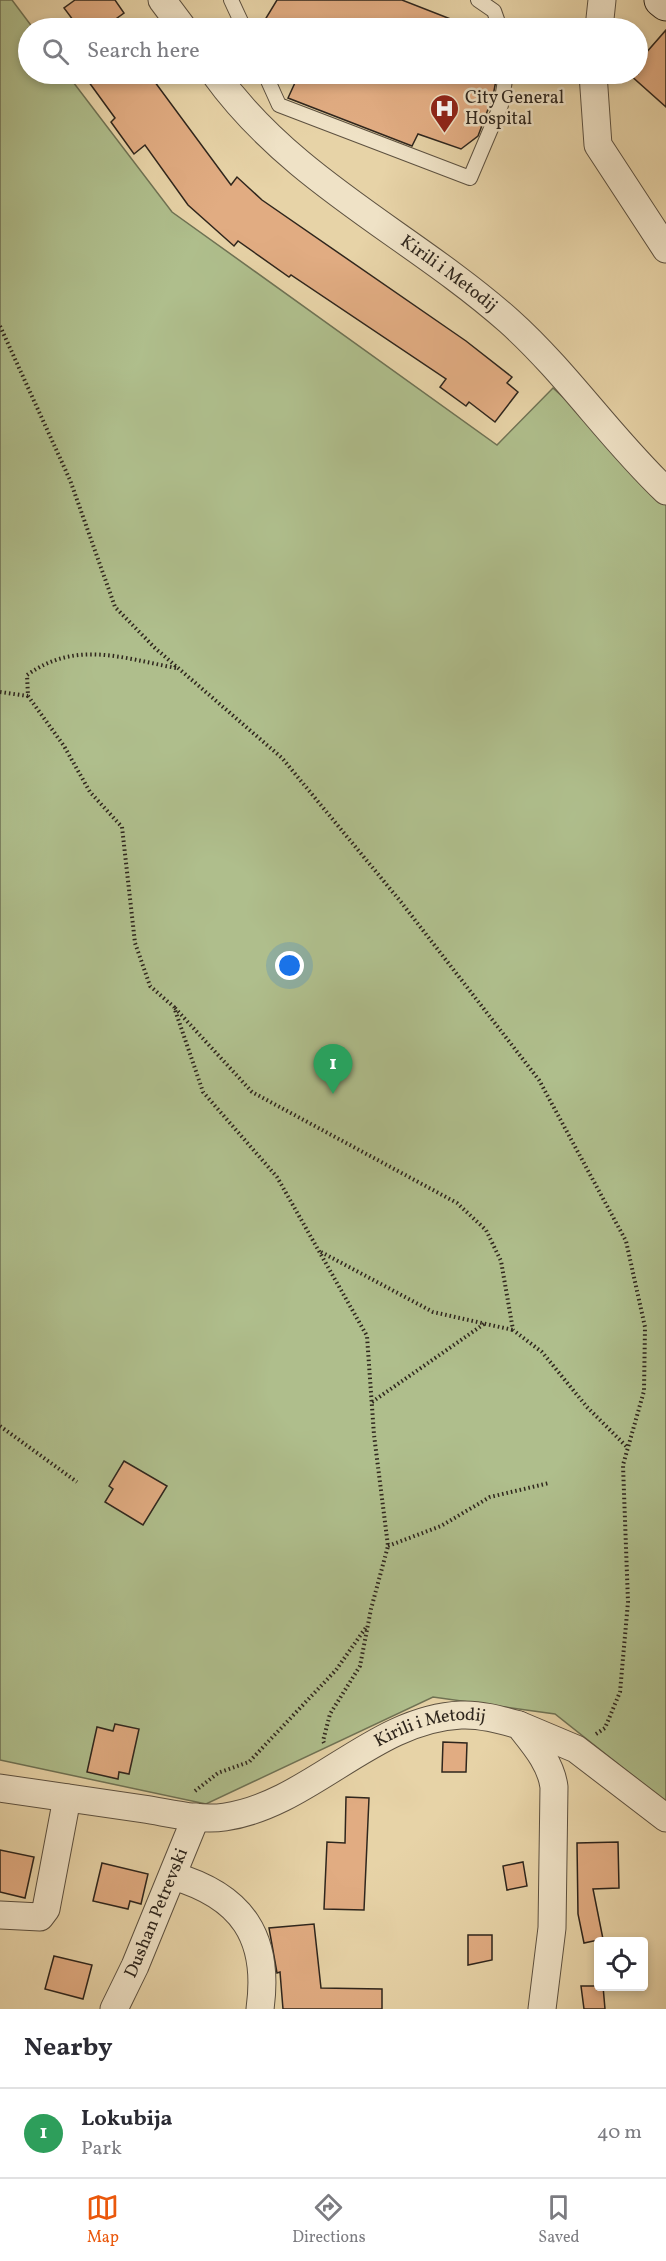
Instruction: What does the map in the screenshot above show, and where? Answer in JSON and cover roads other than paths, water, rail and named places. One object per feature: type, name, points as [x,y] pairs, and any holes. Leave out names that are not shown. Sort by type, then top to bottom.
[{"type":"main road","points":[[662,0],[666,4]]},
{"type":"street","points":[[162,0],[176,18]]},
{"type":"street","points":[[600,18],[602,0]]},
{"type":"street","name":"Kirili i Metodij","points":[[223,84],[269,138],[357,210],[508,320],[553,363],[666,491]]},
{"type":"street","points":[[594,84],[598,146],[666,249]]},
{"type":"street","name":"Kirili i Metodij","points":[[0,1788],[191,1816],[223,1818],[243,1813],[295,1791],[394,1734],[430,1719],[463,1714],[519,1725],[576,1749],[666,1818]]},
{"type":"street","points":[[519,1725],[553,1774],[552,1928],[542,2009]]},
{"type":"street","points":[[0,1916],[40,1917],[46,1909],[67,1798]]},
{"type":"street","name":"Dushan Petrevski","points":[[114,2009],[173,1876],[191,1816]]},
{"type":"street","points":[[173,1876],[194,1882],[233,1907],[252,1928],[261,1962],[263,1988],[260,2009]]},
{"type":"lane","points":[[231,0],[239,18]]},
{"type":"lane","points":[[478,0],[494,11],[496,18]]},
{"type":"lane","points":[[270,84],[279,105],[470,178],[501,105],[504,84]]},
{"type":"place","name":"City General Hospital","points":[[444,134]]},
{"type":"place","name":"Lokubija","points":[[333,1094]]}]
